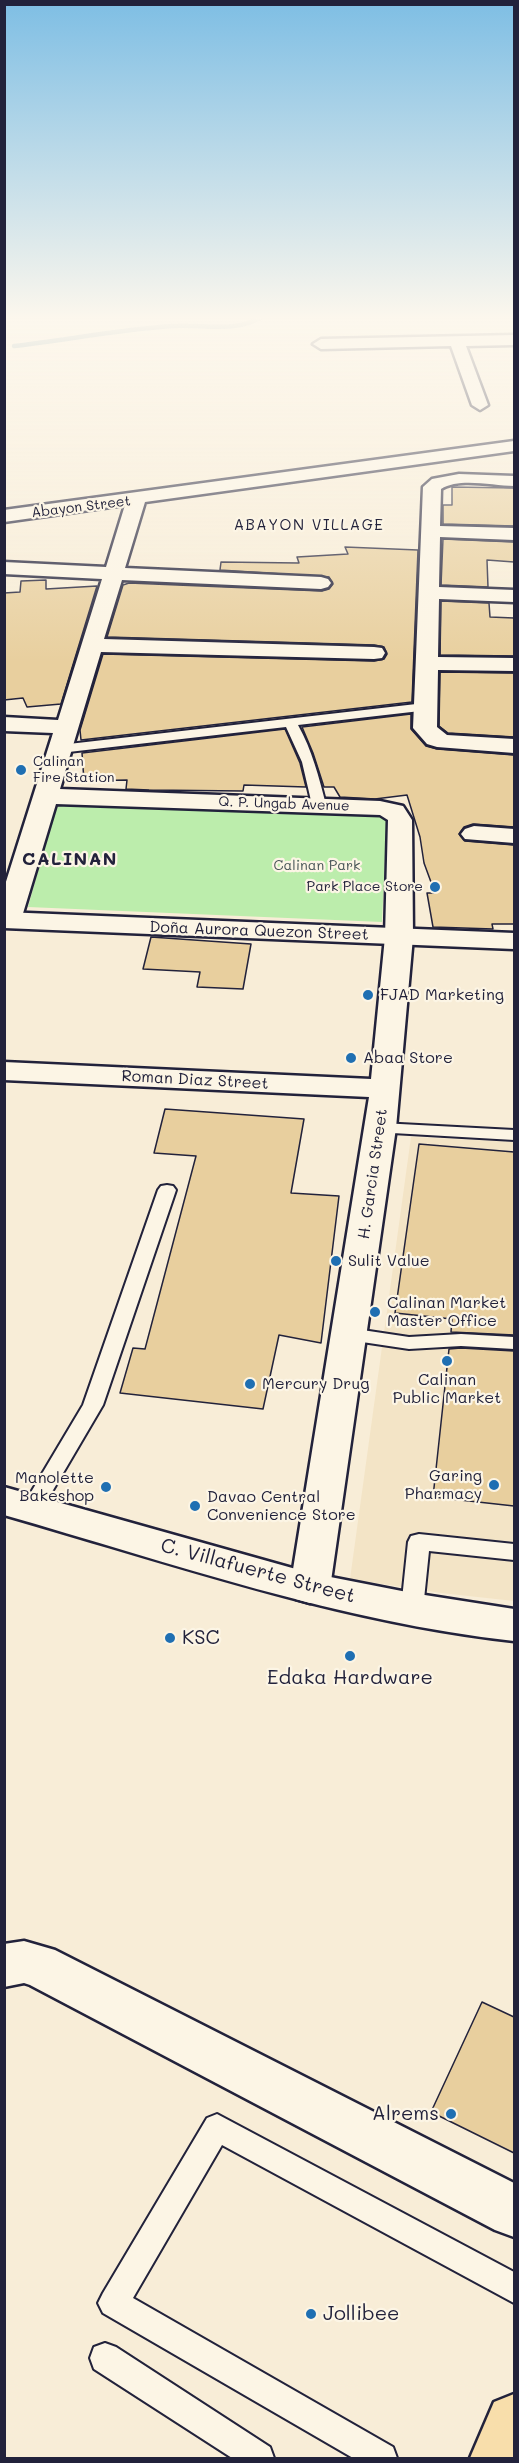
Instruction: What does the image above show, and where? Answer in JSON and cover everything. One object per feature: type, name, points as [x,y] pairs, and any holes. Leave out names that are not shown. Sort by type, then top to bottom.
[{"type":"highway","points":[[498,2458],[514,2422]]},
{"type":"street","name":"Abayon Street","points":[[4,516],[136,500],[514,446]]},
{"type":"street","points":[[514,481],[452,479],[436,483],[432,487],[425,706],[425,728],[435,740],[459,744],[514,746]]},
{"type":"street","points":[[6,920],[136,500]]},
{"type":"street","points":[[430,531],[514,534]]},
{"type":"street","points":[[4,568],[321,583]]},
{"type":"street","points":[[428,593],[514,596]]},
{"type":"street","points":[[92,645],[374,653]]},
{"type":"street","points":[[427,663],[514,665]]},
{"type":"street","points":[[4,724],[67,727]]},
{"type":"street","name":"Q. P. Ungab Avenue","points":[[46,796],[388,809],[399,815],[399,937]]},
{"type":"street","points":[[474,834],[514,836]]},
{"type":"street","name":"Doña Aurora Quezon Street","points":[[6,920],[514,941]]},
{"type":"street","name":"H. Garcia Street","points":[[310,1588],[381,1128],[399,937]]},
{"type":"street","name":"Roman Diaz Street","points":[[4,1071],[385,1089]]},
{"type":"street","name":"C. Villafuerte Street","points":[[18,1505],[310,1588],[412,1609],[514,1625]]},
{"type":"street","points":[[4,1966],[24,1962],[38,1965],[514,2211]]},
{"type":"lane","points":[[60,749],[425,706]]},
{"type":"lane","points":[[290,722],[310,764],[318,806]]},
{"type":"lane","points":[[381,1128],[514,1135]]},
{"type":"lane","points":[[18,1505],[93,1405],[167,1190]]},
{"type":"lane","points":[[349,1334],[409,1343],[469,1340],[514,1343]]},
{"type":"lane","points":[[412,1609],[419,1542],[514,1552]]},
{"type":"lane","points":[[382,2458],[113,2303],[217,2127],[514,2288]]},
{"type":"lane","points":[[105,2358],[260,2458]]},
{"type":"shaded area","name":"Calinan Public Market","points":[[411,1137],[514,1142],[514,1601],[350,1579]]},
{"type":"green space","name":"Calinan Park","points":[[57,803],[387,814],[382,922],[28,907]]},
{"type":"building","points":[[452,487],[514,488],[514,526],[443,524],[443,505],[452,505]]},
{"type":"building","points":[[443,539],[514,542],[514,562],[487,560],[488,587],[441,585]]},
{"type":"building","points":[[345,547],[418,550],[412,702],[81,740],[80,730],[103,654],[374,661],[384,659],[387,654],[384,647],[374,645],[107,637],[123,585],[129,583],[322,591],[329,589],[333,584],[329,577],[220,570],[221,562],[299,563],[297,557],[348,554]]},
{"type":"building","points":[[46,580],[46,589],[97,586],[61,704],[27,707],[23,698],[4,700],[4,593],[20,592],[21,581]]},
{"type":"building","points":[[441,601],[489,603],[490,617],[514,618],[514,656],[440,655]]},
{"type":"building","points":[[440,672],[514,673],[514,737],[448,733],[439,726]]},
{"type":"building","points":[[411,714],[411,729],[426,746],[437,749],[514,755],[514,827],[473,824],[464,827],[459,834],[465,841],[514,845],[514,924],[492,924],[493,929],[433,927],[427,893],[435,893],[424,863],[420,837],[407,795],[375,799],[340,797],[334,787],[324,787],[302,727]]},
{"type":"building","points":[[285,729],[300,763],[306,787],[244,785],[243,791],[149,790],[126,789],[127,780],[84,781],[82,753]]},
{"type":"building","points":[[151,937],[251,944],[243,989],[197,987],[200,972],[143,969]]},
{"type":"building","points":[[165,1109],[304,1119],[291,1193],[339,1196],[321,1343],[279,1335],[263,1409],[120,1393],[133,1348],[145,1349],[196,1156],[154,1153]]},
{"type":"building","points":[[419,1144],[514,1152],[514,1335],[451,1332],[452,1319],[395,1313]]},
{"type":"building","points":[[449,1349],[514,1351],[514,1506],[433,1497]]},
{"type":"building","points":[[482,2002],[514,2017],[514,2153],[431,2112]]},
{"type":"place","name":"Calinan Fire Station","points":[[21,770]]},
{"type":"place","name":"Park Place Store","points":[[435,887]]},
{"type":"place","name":"FJAD Marketing","points":[[368,995]]},
{"type":"place","name":"Abaa Store","points":[[351,1058]]},
{"type":"place","name":"Sulit Value","points":[[336,1261]]},
{"type":"place","name":"Calinan Market Master Office","points":[[375,1312]]},
{"type":"place","name":"Calinan Public Market","points":[[447,1361]]},
{"type":"place","name":"Mercury Drug","points":[[250,1384]]},
{"type":"place","name":"Garing Pharmacy","points":[[494,1485]]},
{"type":"place","name":"Manolette Bakeshop","points":[[106,1487]]},
{"type":"place","name":"Davao Central Convenience Store","points":[[195,1506]]},
{"type":"place","name":"KSC","points":[[170,1638]]},
{"type":"place","name":"Edaka Hardware","points":[[350,1656]]},
{"type":"place","name":"Alrems","points":[[451,2114]]},
{"type":"place","name":"Jollibee","points":[[311,2314]]},
{"type":"district","name":"ABAYON VILLAGE","points":[[309,525]]},
{"type":"district","name":"CALINAN","points":[[70,859]]}]
